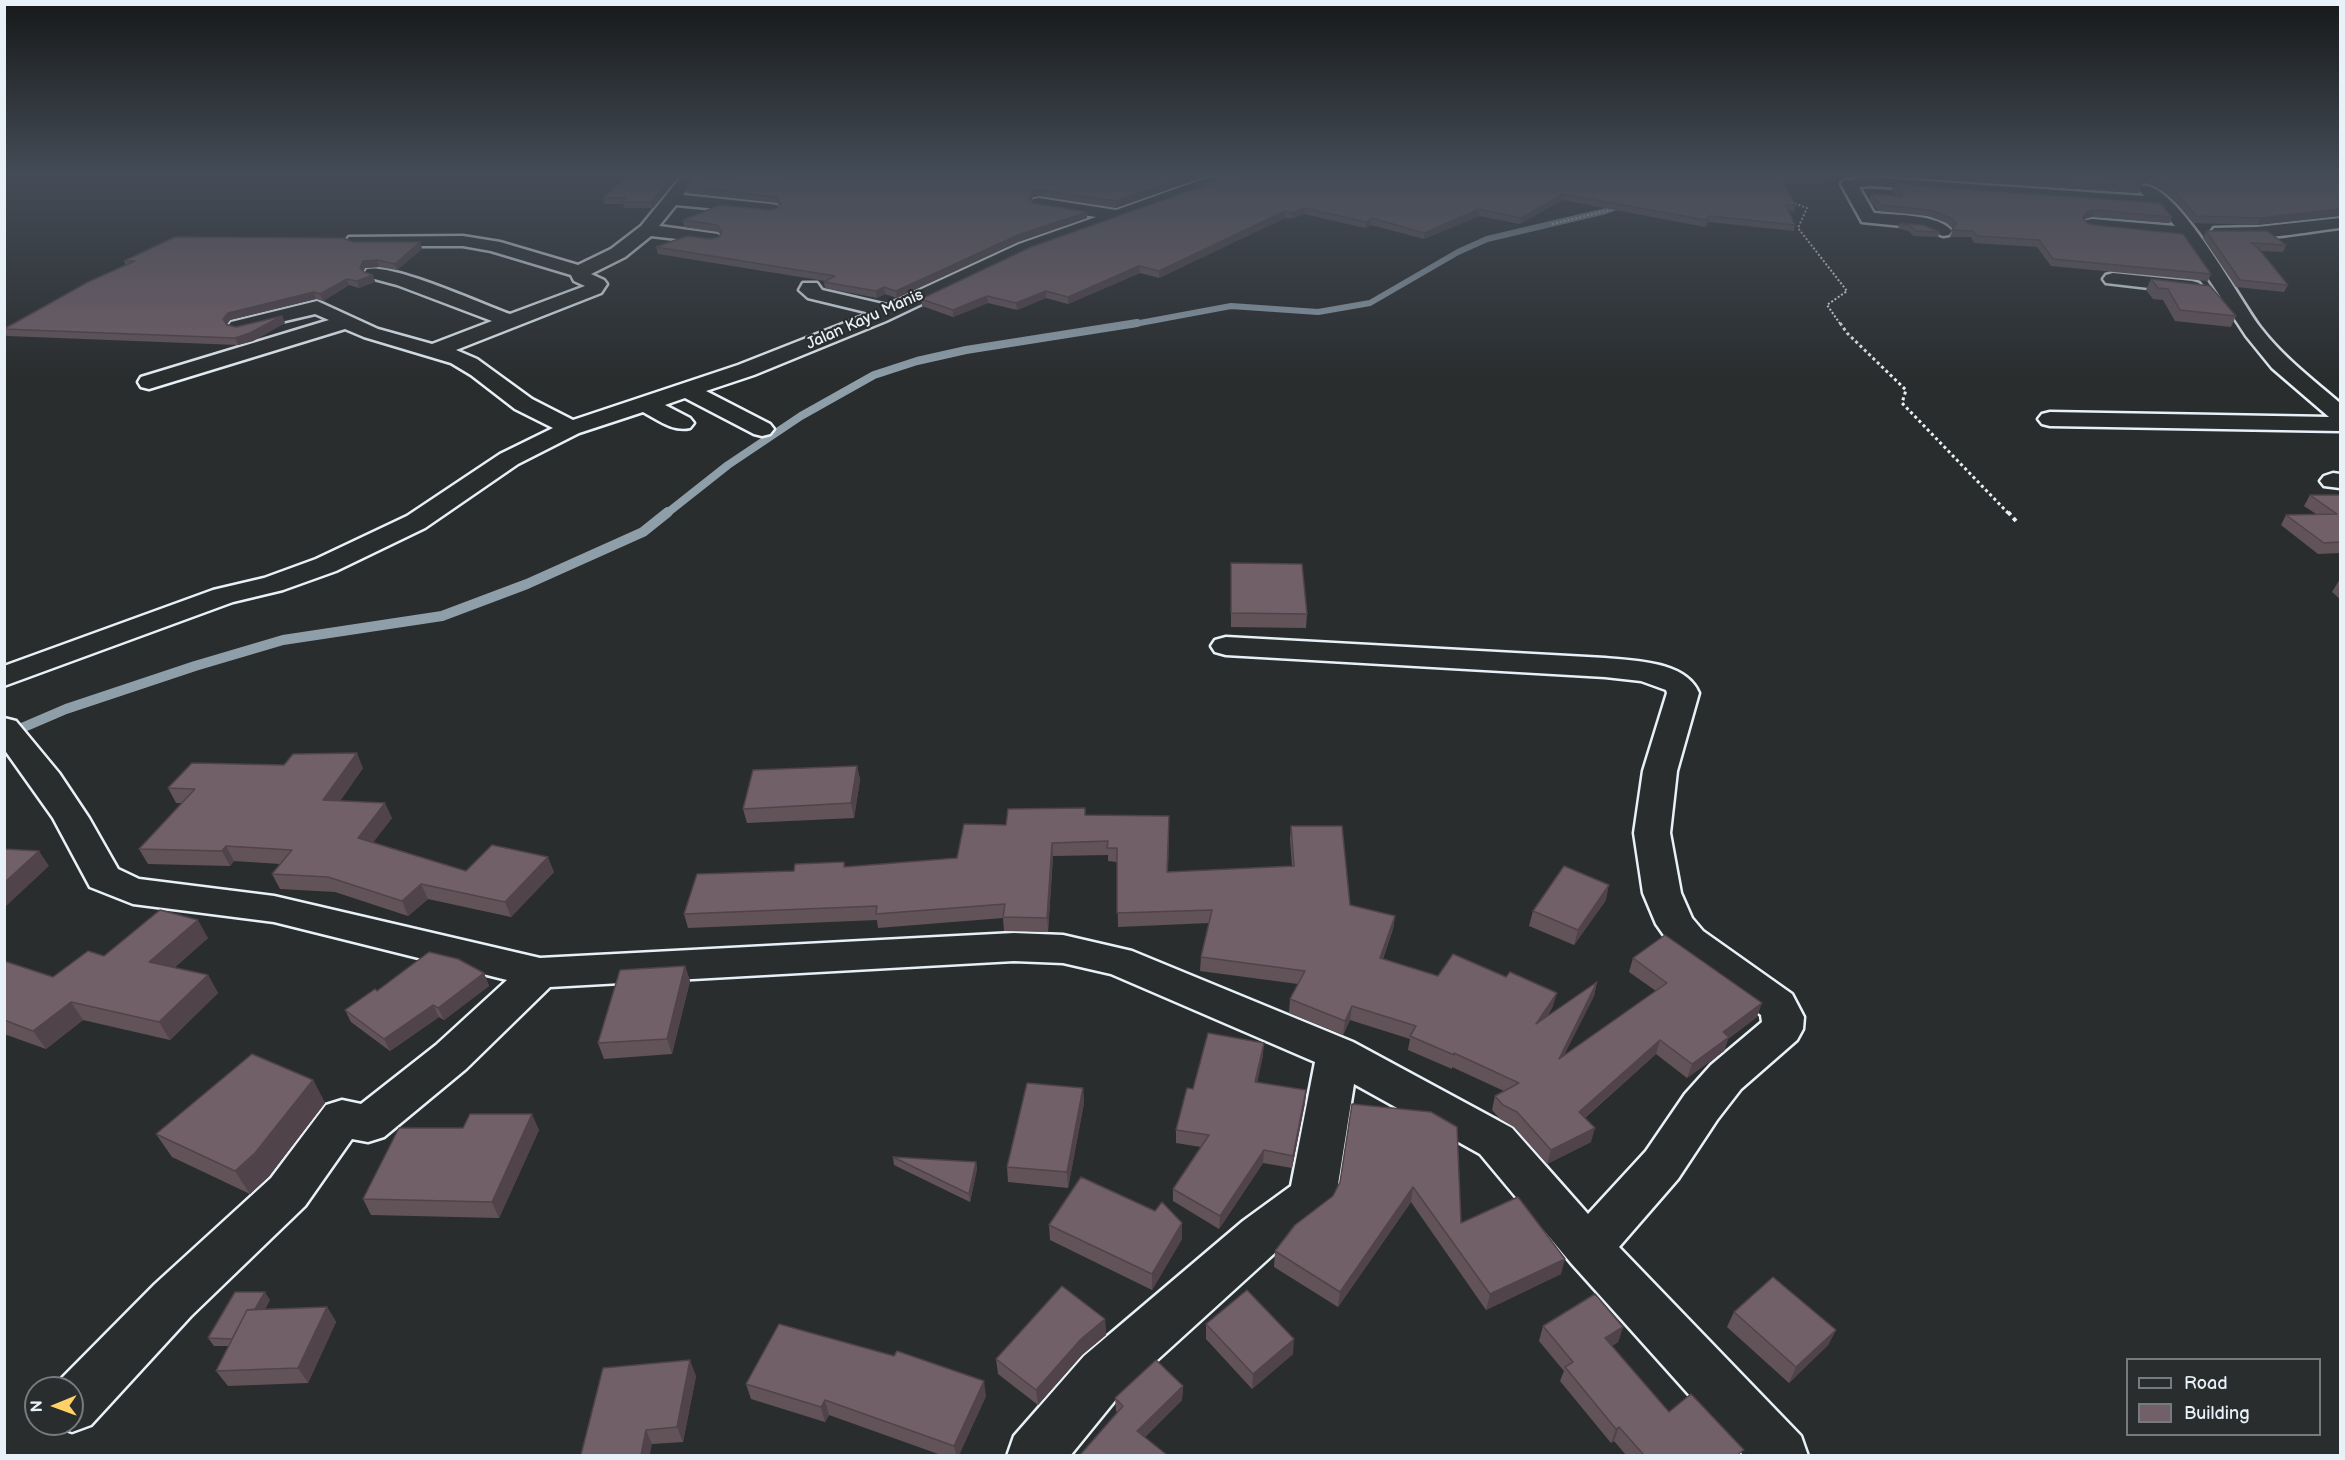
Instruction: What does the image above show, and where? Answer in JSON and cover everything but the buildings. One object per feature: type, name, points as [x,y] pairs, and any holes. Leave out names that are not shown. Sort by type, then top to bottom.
[{"type":"street","points":[[489,245],[580,272],[618,253],[628,245]]},
{"type":"street","name":"Jalan Kayu Manis","points":[[4,677],[224,596],[273,584],[326,565],[416,522],[508,459],[571,428],[746,370],[889,312],[1032,245]]},
{"type":"street","points":[[2196,245],[2224,291],[2259,340],[2280,363],[2335,406]]},
{"type":"street","points":[[433,351],[594,289],[597,284],[581,277],[580,272]]},
{"type":"street","points":[[374,273],[422,287],[512,322]]},
{"type":"street","points":[[2113,279],[2224,291]]},
{"type":"street","points":[[810,287],[809,290],[815,294],[889,312]]},
{"type":"street","points":[[238,326],[317,307],[334,314],[345,322],[399,343],[452,354],[480,369],[517,400],[571,428]]},
{"type":"street","points":[[149,382],[345,322]]},
{"type":"street","points":[[686,389],[762,429]]},
{"type":"street","points":[[644,403],[682,423]]},
{"type":"street","points":[[2050,419],[2340,424]]},
{"type":"street","points":[[1226,646],[1398,652],[1566,665],[1635,672],[1673,680],[1681,686],[1683,693],[1660,771],[1652,833],[1662,892],[1675,924],[1689,941],[1777,1005],[1783,1017],[1782,1029],[1726,1077],[1701,1107],[1662,1165],[1588,1248]]},
{"type":"street","points":[[17,743],[85,839],[103,878],[133,891],[274,909],[540,973],[1014,947],[1063,949],[1118,961],[1152,974],[1338,1054],[1496,1141],[1588,1248],[1781,1455]]},
{"type":"street","points":[[84,1393],[173,1300],[288,1192],[342,1118],[368,1124],[451,1057],[540,973]]},
{"type":"street","points":[[1034,1455],[1103,1374],[1260,1236],[1312,1197],[1338,1054]]},
{"type":"path","points":[[1811,245],[1847,291],[1827,305],[1847,333],[1906,390],[1902,403],[2016,521]]},
{"type":"waterway","points":[[1129,325],[1231,306],[1318,312],[1370,303],[1473,245]]},
{"type":"waterway","points":[[666,514],[728,465],[801,416],[874,375],[917,361],[966,350],[1137,323]]},
{"type":"waterway","points":[[10,733],[66,709],[195,666],[283,640],[442,616],[527,584],[643,532],[668,512]]}]
